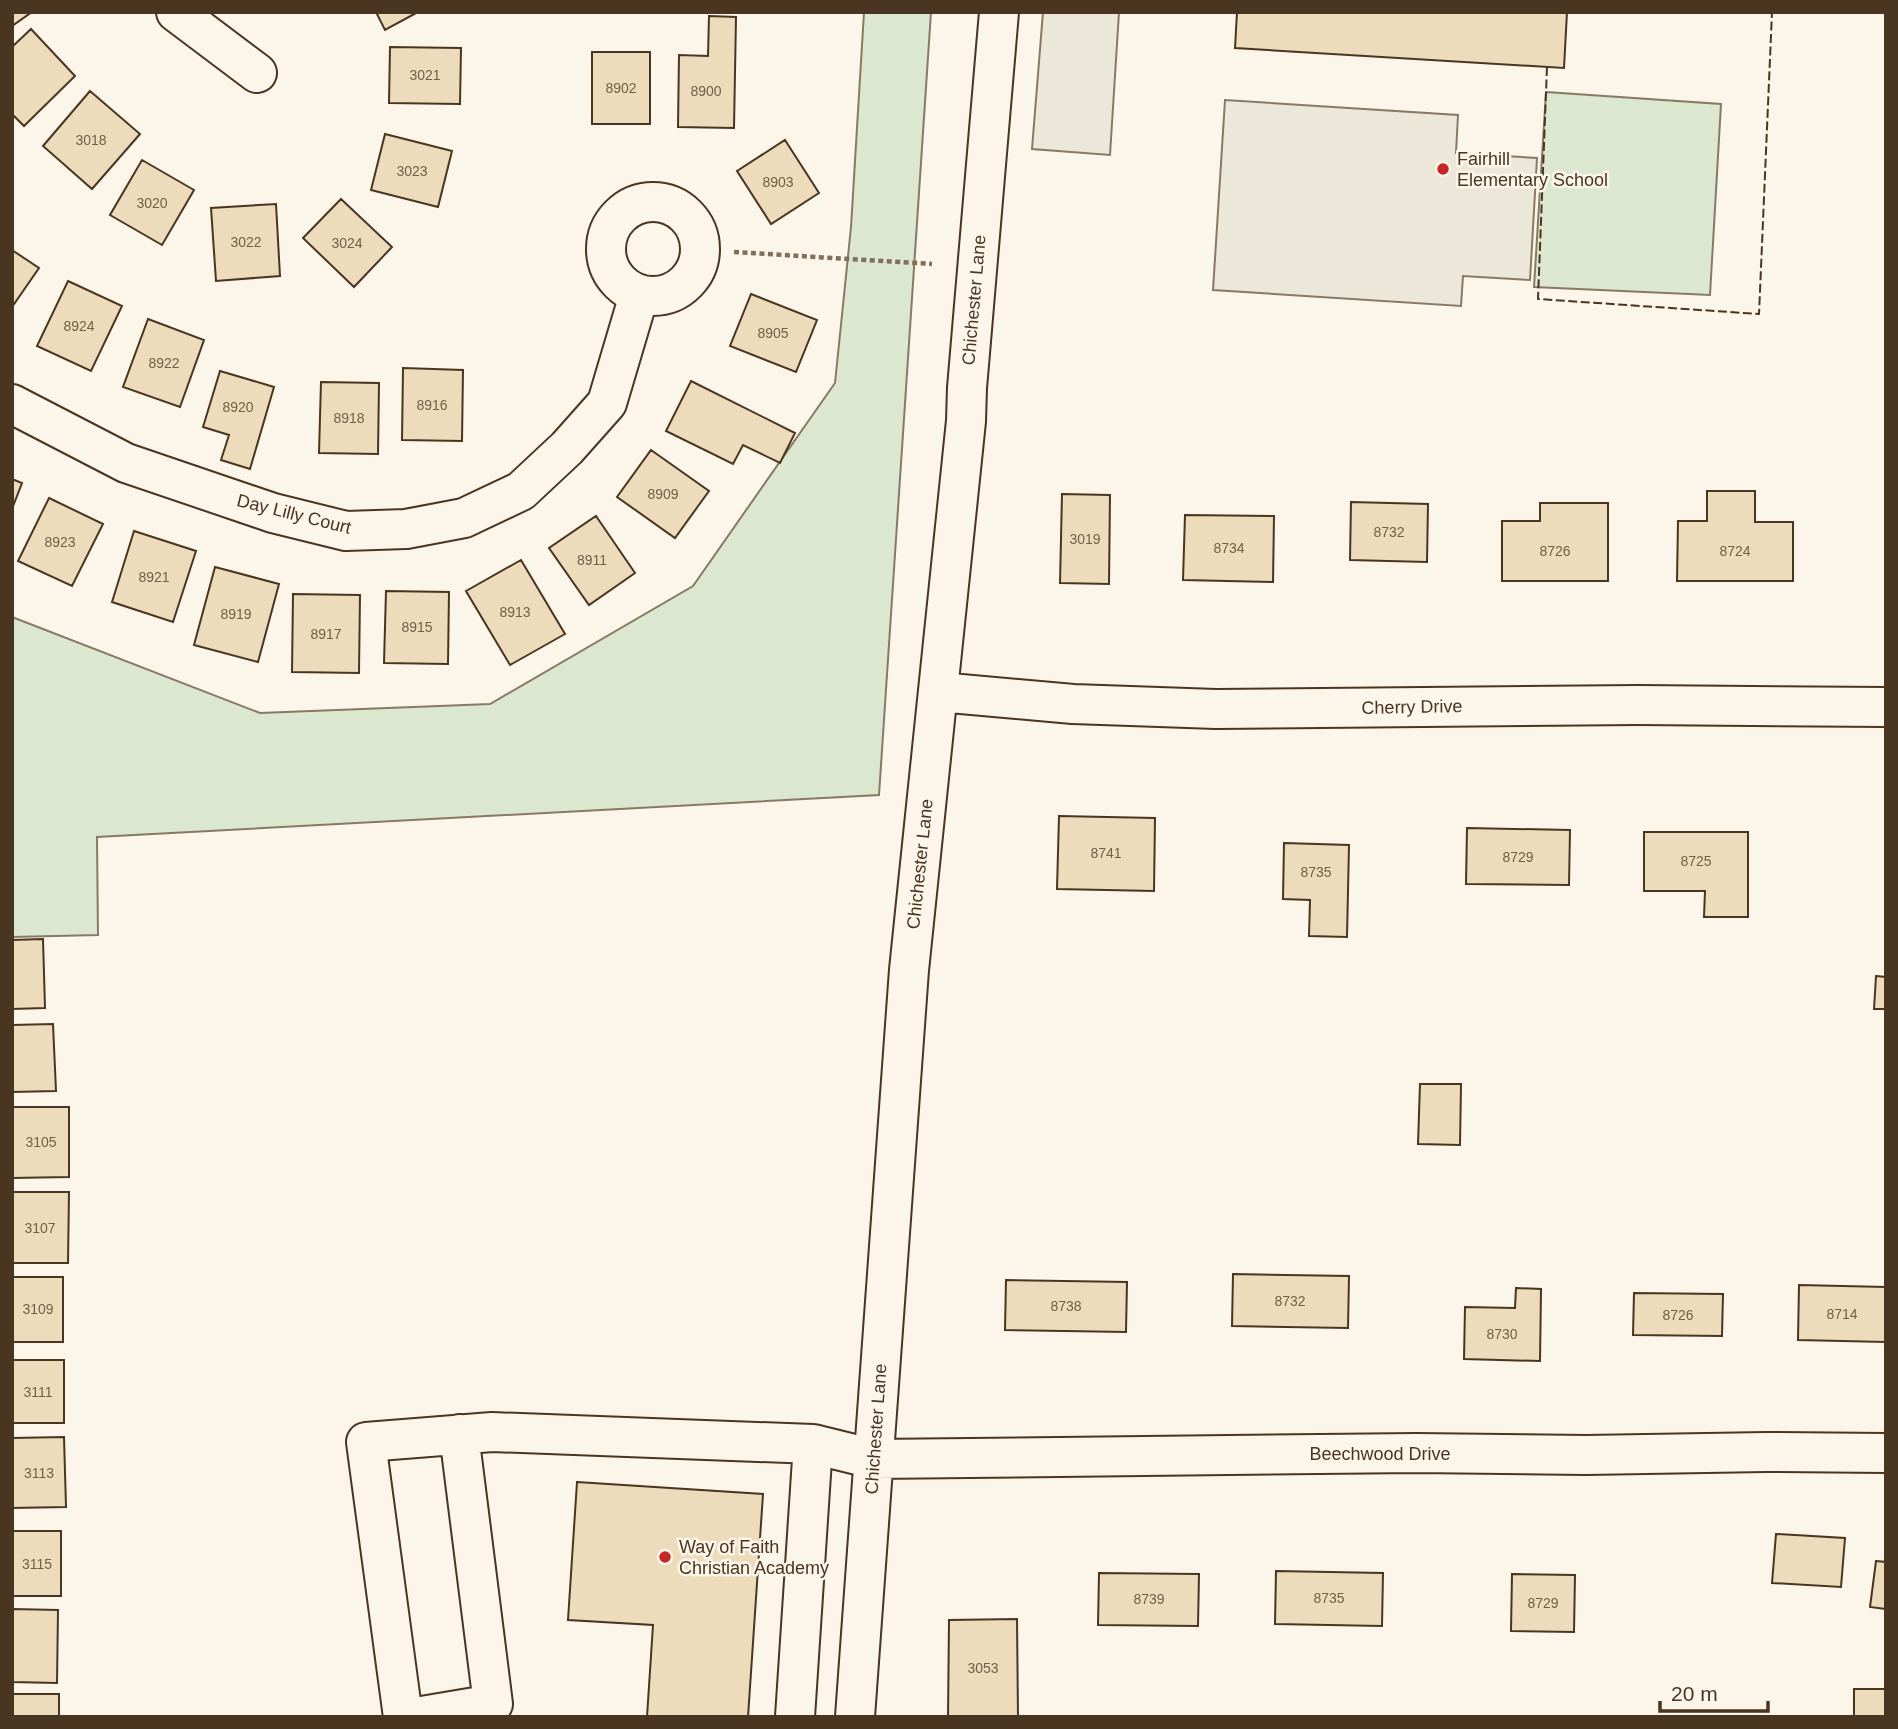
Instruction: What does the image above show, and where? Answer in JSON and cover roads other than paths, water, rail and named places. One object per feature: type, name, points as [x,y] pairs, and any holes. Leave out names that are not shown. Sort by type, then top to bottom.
[{"type":"street","points":[[176,12],[257,73]]},
{"type":"street","name":"Chichester Lane","points":[[855,1717],[909,970],[966,421],[999,12]]},
{"type":"street","name":"Day Lilly Court","points":[[12,404],[126,463],[274,513],[345,531],[406,529],[464,518],[521,492],[567,447],[607,404],[639,295]]},
{"type":"street","name":"Cherry Drive","points":[[939,692],[1073,704],[1216,709],[1638,705],[1886,707]]},
{"type":"street","name":"Beechwood Drive","points":[[403,1717],[366,1443],[492,1432],[813,1444],[873,1459],[1416,1453],[1886,1453]]},
{"type":"street","points":[[416,1717],[493,1704],[459,1434]]},
{"type":"street","points":[[794,1717],[813,1444]]},
{"type":"place","name":"Fairhill Elementary School","points":[[1443,169]]},
{"type":"place","name":"Way of Faith Christian Academy","points":[[665,1557]]}]
